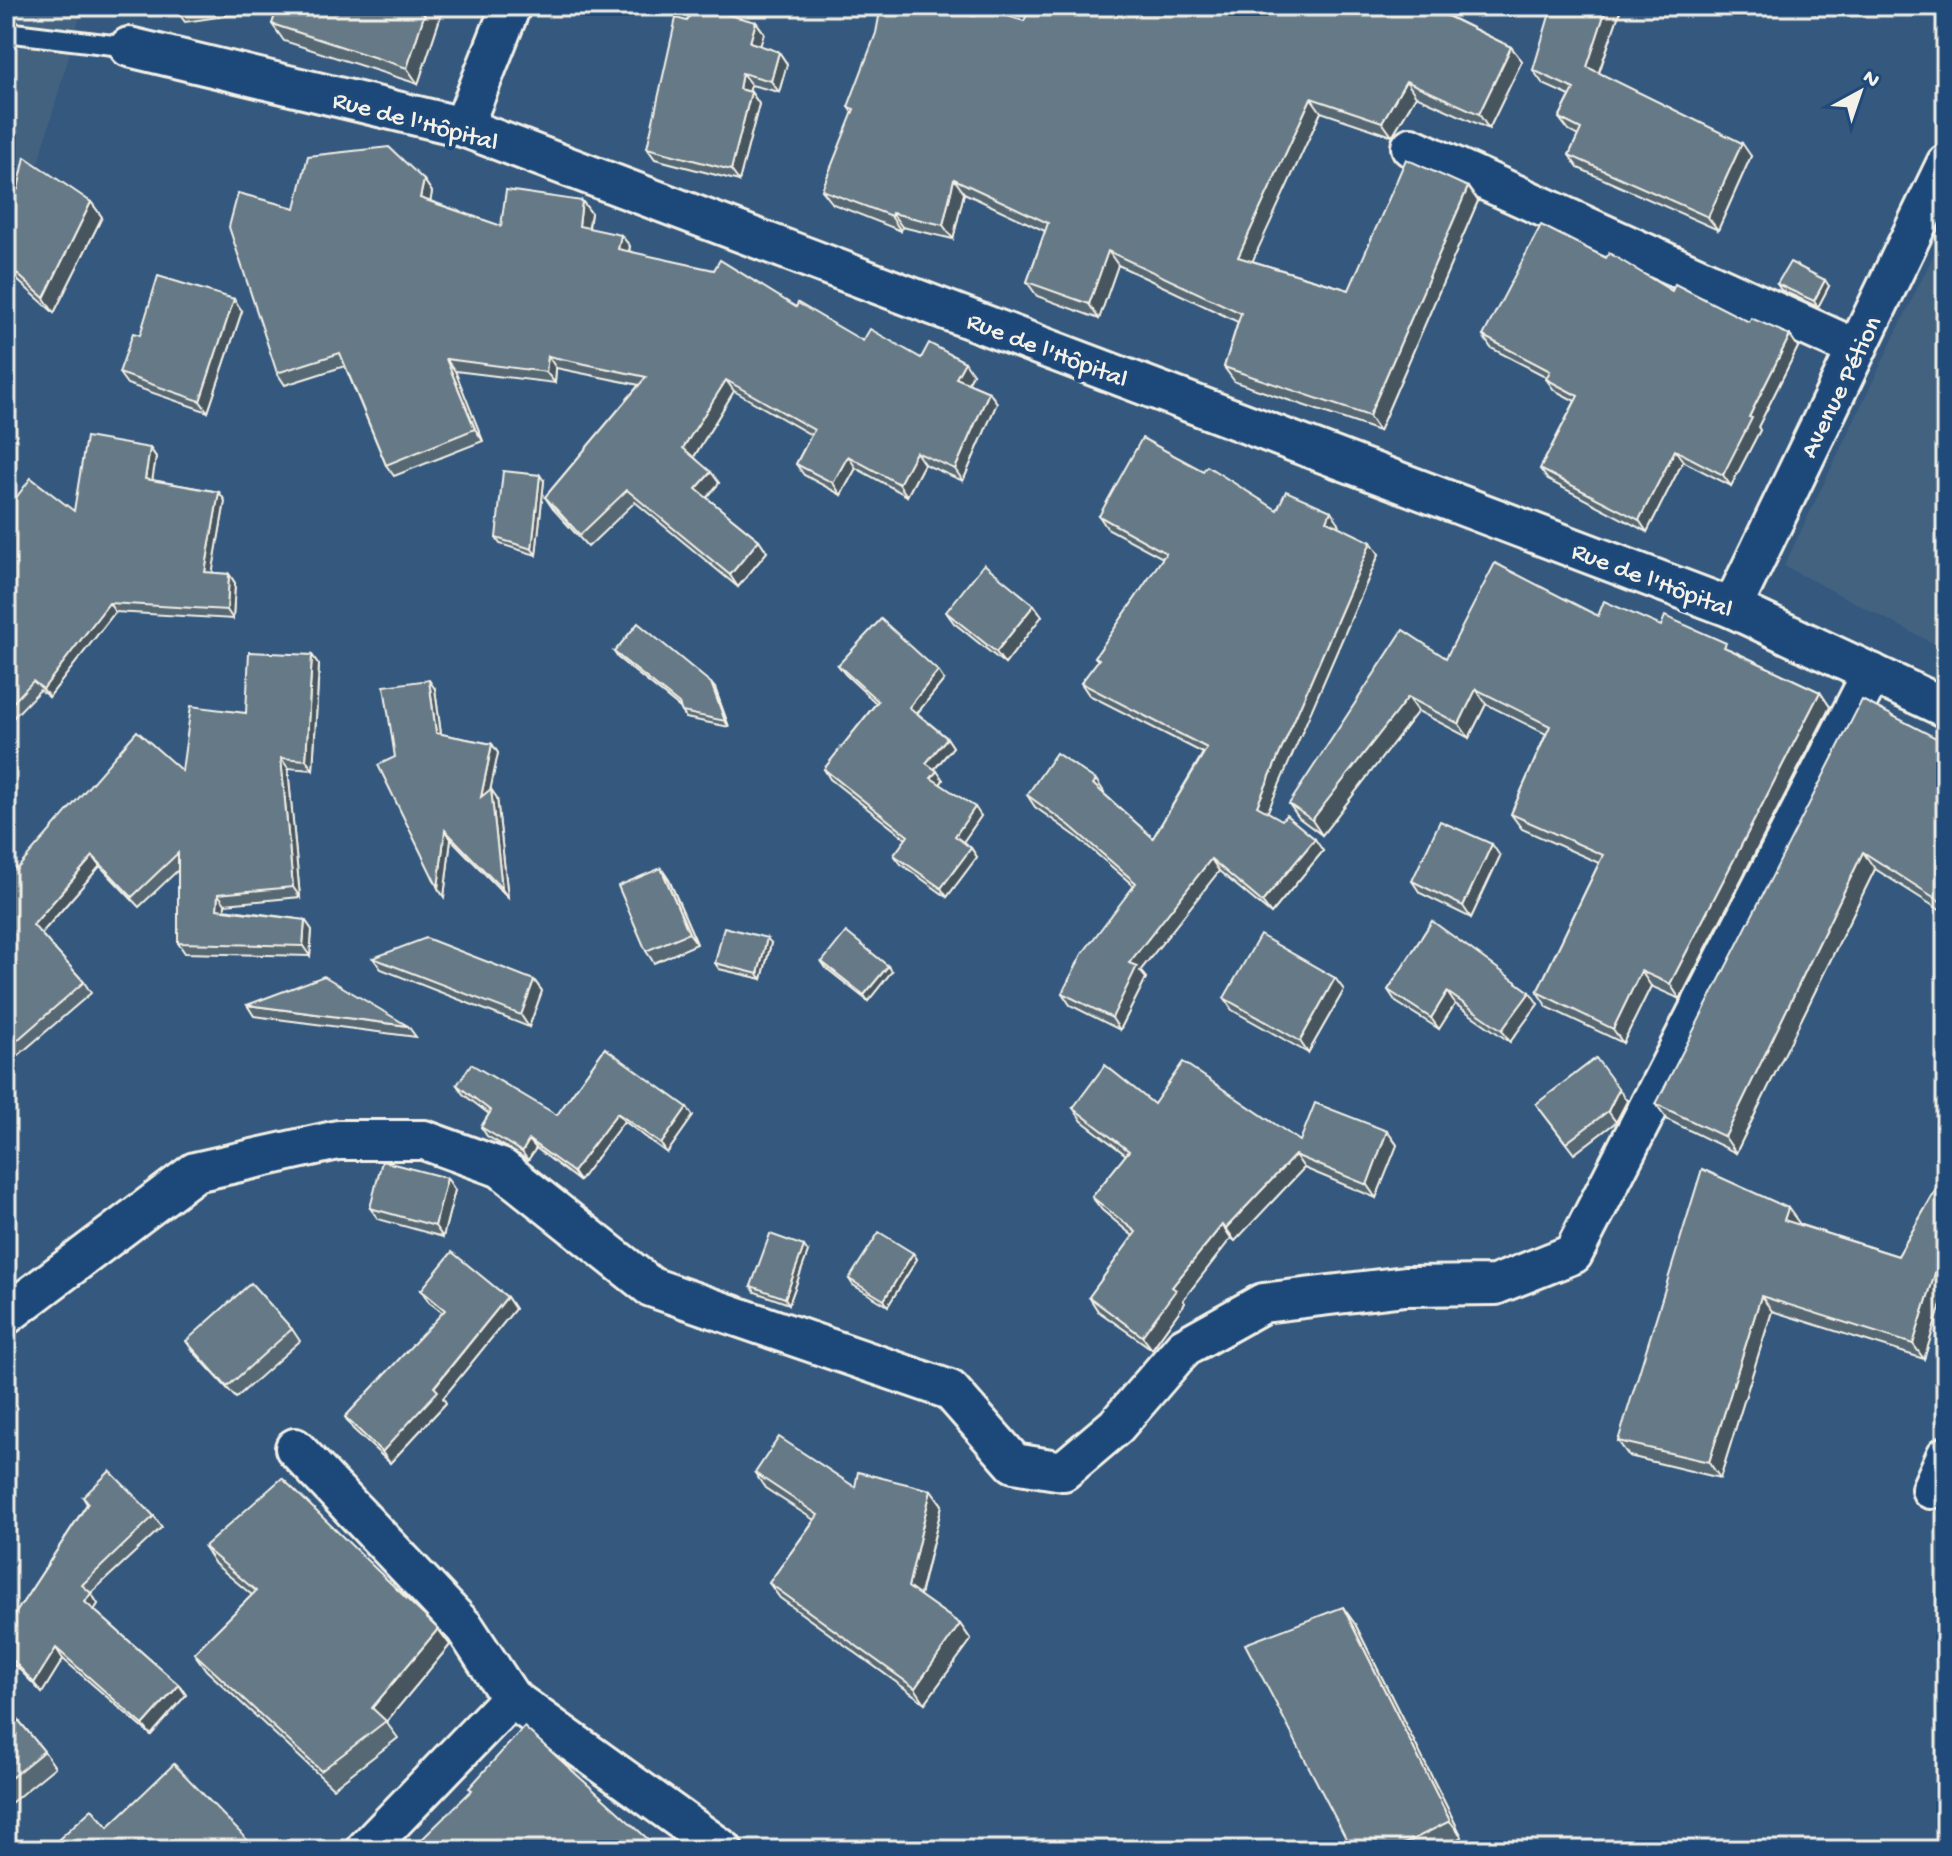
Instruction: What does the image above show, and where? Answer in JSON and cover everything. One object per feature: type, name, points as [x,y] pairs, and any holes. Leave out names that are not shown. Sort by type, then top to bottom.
[{"type":"street","points":[[463,127],[511,6]]},
{"type":"street","name":"Rue de l'Hôpital","points":[[129,47],[463,127],[1732,608],[1946,708]]},
{"type":"street","points":[[1411,147],[1857,349]]},
{"type":"street","name":"Avenue Pétion","points":[[1732,608],[1946,164]]},
{"type":"street","points":[[6,1315],[195,1172],[338,1140],[424,1140],[501,1168],[651,1287],[950,1390],[1014,1463],[1063,1471],[1116,1426],[1184,1347],[1263,1303],[1405,1286],[1495,1285],[1573,1254],[1872,673]]},
{"type":"street","points":[[295,1448],[465,1628],[511,1698],[723,1850]]},
{"type":"street","points":[[365,1850],[511,1698]]},
{"type":"lane","points":[[6,32],[129,47]]},
{"type":"shaded area","points":[[6,6],[83,6],[36,172],[12,276],[14,407],[6,406]]},
{"type":"shaded area","points":[[1946,229],[1946,650],[1784,566]]},
{"type":"building","points":[[278,6],[427,6],[407,68],[272,24]]},
{"type":"building","points":[[694,6],[756,22],[750,42],[779,52],[771,81],[742,73],[739,89],[751,92],[731,170],[647,148],[676,18],[687,21]]},
{"type":"building","points":[[881,6],[923,6],[975,16],[978,7],[1024,21],[1031,6],[1054,6],[1075,16],[1077,6],[1432,6],[1511,47],[1479,114],[1406,81],[1382,122],[1311,98],[1238,257],[1349,290],[1406,159],[1468,187],[1369,416],[1224,367],[1241,313],[1108,251],[1089,304],[1027,282],[1048,223],[954,179],[943,225],[892,213],[891,216],[822,190],[854,109],[848,107],[876,33]]},
{"type":"building","points":[[1552,6],[1607,6],[1587,67],[1742,143],[1708,217],[1569,155],[1581,129],[1559,118],[1574,89],[1533,70]]},
{"type":"building","points":[[389,147],[424,180],[420,198],[501,226],[506,190],[582,201],[579,226],[621,235],[618,249],[714,270],[720,260],[796,307],[798,303],[863,341],[870,329],[921,358],[929,343],[965,362],[956,378],[989,392],[955,469],[916,452],[899,484],[848,456],[833,483],[796,464],[814,430],[726,380],[683,448],[711,472],[696,489],[759,540],[730,575],[627,490],[580,535],[545,497],[646,377],[548,356],[546,372],[446,359],[475,429],[386,465],[340,353],[277,373],[229,227],[238,193],[295,208],[308,156]]},
{"type":"building","points":[[25,157],[91,202],[44,298],[6,264],[6,186],[18,189]]},
{"type":"building","points":[[1541,225],[1606,258],[1609,253],[1672,291],[1675,284],[1749,322],[1751,318],[1790,335],[1723,475],[1675,450],[1639,520],[1540,469],[1578,396],[1546,379],[1550,371],[1483,336]]},
{"type":"building","points":[[1790,262],[1825,280],[1814,301],[1777,284]]},
{"type":"building","points":[[158,276],[234,299],[200,401],[119,373],[133,333],[140,335]]},
{"type":"building","points":[[86,437],[150,448],[145,479],[219,492],[205,572],[229,574],[227,610],[109,603],[43,689],[33,681],[6,710],[6,511],[31,478],[74,511]]},
{"type":"building","points":[[1142,438],[1203,471],[1207,466],[1277,510],[1286,491],[1331,511],[1327,521],[1371,542],[1257,806],[1282,820],[1286,815],[1315,839],[1262,902],[1211,859],[1129,963],[1137,966],[1112,1018],[1062,993],[1082,954],[1136,883],[1069,825],[1027,795],[1056,753],[1096,780],[1093,784],[1153,838],[1207,748],[1081,683],[1099,659],[1095,657],[1166,553],[1099,516]]},
{"type":"building","points":[[503,471],[540,475],[532,549],[496,538]]},
{"type":"building","points":[[1495,563],[1598,616],[1604,601],[1661,626],[1665,616],[1726,643],[1724,647],[1820,692],[1670,984],[1641,971],[1613,1029],[1537,992],[1603,855],[1511,814],[1550,726],[1476,689],[1459,724],[1408,697],[1312,820],[1289,804],[1403,630],[1446,658]]},
{"type":"building","points":[[984,564],[1034,605],[996,652],[946,612]]},
{"type":"building","points":[[881,619],[938,671],[909,707],[947,738],[926,763],[937,771],[931,778],[975,807],[955,836],[971,848],[941,888],[894,855],[908,836],[824,769],[878,701],[838,665]]},
{"type":"building","points":[[638,623],[711,683],[725,721],[682,712],[679,704],[614,652]]},
{"type":"building","points":[[249,652],[312,655],[306,760],[281,758],[293,887],[218,894],[217,909],[305,920],[303,946],[178,943],[178,853],[132,897],[93,856],[33,925],[84,982],[6,1050],[6,877],[14,867],[17,869],[137,731],[182,771],[191,706],[246,713]]},
{"type":"building","points":[[429,680],[436,733],[492,744],[481,797],[491,789],[502,889],[445,830],[438,888],[378,765],[395,757],[384,686]]},
{"type":"building","points":[[1862,700],[1946,743],[1946,905],[1863,852],[1725,1137],[1656,1104]]},
{"type":"building","points":[[1440,821],[1492,844],[1463,906],[1412,881]]},
{"type":"building","points":[[661,868],[689,933],[646,951],[618,886]]},
{"type":"building","points":[[1432,921],[1530,992],[1502,1030],[1447,992],[1431,1018],[1388,990]]},
{"type":"building","points":[[724,927],[767,938],[758,974],[715,963]]},
{"type":"building","points":[[846,932],[888,966],[864,995],[822,962]]},
{"type":"building","points":[[1260,935],[1335,978],[1300,1041],[1224,998]]},
{"type":"building","points":[[426,938],[534,980],[521,1015],[373,958]]},
{"type":"building","points":[[324,976],[408,1026],[247,1005]]},
{"type":"building","points":[[605,1048],[687,1107],[661,1144],[617,1113],[573,1172],[529,1140],[522,1152],[481,1127],[491,1111],[457,1085],[471,1064],[557,1115]]},
{"type":"building","points":[[1596,1058],[1619,1089],[1608,1111],[1566,1143],[1536,1104]]},
{"type":"building","points":[[1183,1062],[1300,1141],[1315,1103],[1387,1131],[1367,1185],[1295,1155],[1226,1228],[1222,1225],[1172,1287],[1176,1290],[1142,1336],[1089,1297],[1136,1232],[1092,1197],[1129,1151],[1073,1108],[1105,1065],[1154,1104]]},
{"type":"building","points":[[382,1161],[447,1178],[435,1226],[370,1208]]},
{"type":"building","points":[[1702,1169],[1788,1208],[1784,1220],[1898,1256],[1946,1172],[1946,1238],[1913,1344],[1761,1296],[1709,1462],[1618,1441]]},
{"type":"building","points":[[879,1232],[913,1253],[884,1300],[849,1279]]},
{"type":"building","points":[[770,1234],[804,1246],[785,1298],[751,1286]]},
{"type":"building","points":[[452,1252],[507,1297],[434,1387],[438,1391],[382,1452],[345,1417],[445,1310],[421,1290]]},
{"type":"building","points":[[251,1283],[292,1329],[227,1387],[186,1341]]},
{"type":"building","points":[[779,1437],[855,1487],[858,1472],[931,1490],[908,1587],[960,1624],[915,1688],[769,1583],[818,1515],[755,1473]]},
{"type":"building","points":[[110,1471],[154,1516],[82,1585],[91,1593],[85,1602],[179,1685],[143,1725],[56,1648],[34,1683],[8,1655],[6,1657],[6,1628],[88,1503],[83,1497]]},
{"type":"building","points":[[282,1478],[438,1629],[372,1708],[386,1721],[321,1771],[194,1653],[256,1591],[204,1547]]},
{"type":"building","points":[[1343,1607],[1450,1821],[1392,1850],[1352,1850],[1245,1644]]},
{"type":"building","points":[[6,1705],[44,1751],[6,1782]]},
{"type":"building","points":[[524,1727],[660,1850],[413,1850],[472,1790],[469,1788]]},
{"type":"building","points":[[174,1764],[257,1850],[47,1850],[92,1809],[108,1827]]}]
